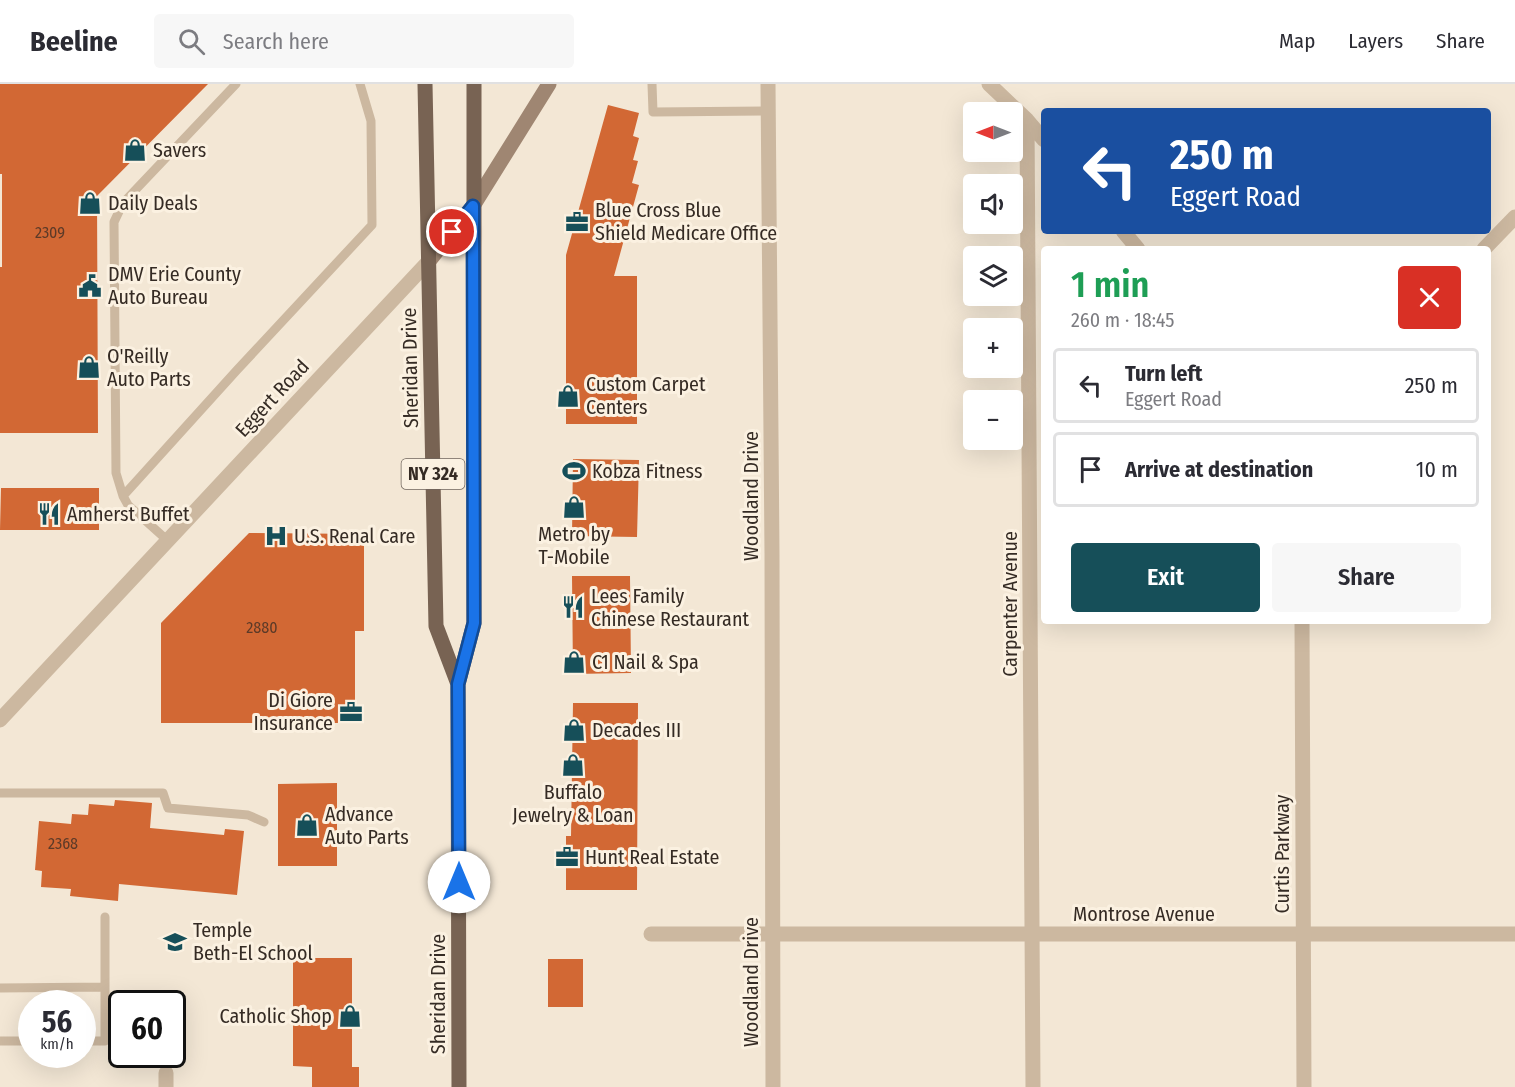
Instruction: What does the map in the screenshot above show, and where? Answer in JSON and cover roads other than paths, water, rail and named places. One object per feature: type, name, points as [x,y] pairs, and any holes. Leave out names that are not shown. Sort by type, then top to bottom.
[{"type":"main road","name":"Sheridan Drive","points":[[425,84],[436,626],[458,684]]},
{"type":"main road","name":"Sheridan Drive","points":[[459,1087],[458,684],[474,623],[474,84]]},
{"type":"main road","name":"Eggert Road","points":[[429,261],[473,206],[549,84]]},
{"type":"street","name":"Woodland Drive","points":[[768,84],[773,1087]]},
{"type":"street","points":[[989,84],[1041,136]]},
{"type":"street","name":"Carpenter Avenue","points":[[1027,120],[1033,1087]]},
{"type":"street","points":[[1487,246],[1515,217]]},
{"type":"street","points":[[1126,234],[1136,246]]},
{"type":"street","name":"Eggert Road","points":[[0,720],[429,261]]},
{"type":"street","name":"Curtis Parkway","points":[[1302,624],[1304,1087]]},
{"type":"street","name":"Montrose Avenue","points":[[651,934],[1515,934]]},
{"type":"lane","points":[[167,540],[128,506],[116,473],[114,222],[123,203],[236,84]]},
{"type":"lane","points":[[652,84],[653,112],[769,111]]},
{"type":"lane","points":[[123,496],[372,225],[371,120],[359,85]]},
{"type":"lane","points":[[0,793],[163,792],[168,807],[248,815],[264,822]]},
{"type":"lane","points":[[96,1041],[105,1041],[105,917]]},
{"type":"lane","points":[[0,987],[105,987]]},
{"type":"lane","points":[[0,1041],[18,1041]]},
{"type":"place","name":"Savers","points":[[135,150]]},
{"type":"place","name":"Daily Deals","points":[[90,203]]},
{"type":"place","name":"Blue Cross Blue Shield Medicare Office","points":[[577,222]]},
{"type":"place","name":"DMV Erie County Auto Bureau","points":[[90,286]]},
{"type":"place","name":"O'Reilly Auto Parts","points":[[89,367]]},
{"type":"place","name":"Custom Carpet Centers","points":[[568,396]]},
{"type":"place","name":"Kobza Fitness","points":[[574,471]]},
{"type":"place","name":"Metro by T-Mobile","points":[[574,507]]},
{"type":"place","name":"Amherst Buffet","points":[[49,514]]},
{"type":"place","name":"U.S. Renal Care","points":[[276,536]]},
{"type":"place","name":"Lees Family Chinese Restaurant","points":[[573,607]]},
{"type":"place","name":"C1 Nail & Spa","points":[[574,662]]},
{"type":"place","name":"Di Giore Insurance","points":[[351,712]]},
{"type":"place","name":"Decades III","points":[[574,730]]},
{"type":"place","name":"Buffalo Jewelry & Loan","points":[[573,765]]},
{"type":"place","name":"Advance Auto Parts","points":[[307,825]]},
{"type":"place","name":"Hunt Real Estate","points":[[567,857]]},
{"type":"place","name":"Temple Beth-El School","points":[[175,942]]},
{"type":"place","name":"Catholic Shop","points":[[350,1016]]}]
